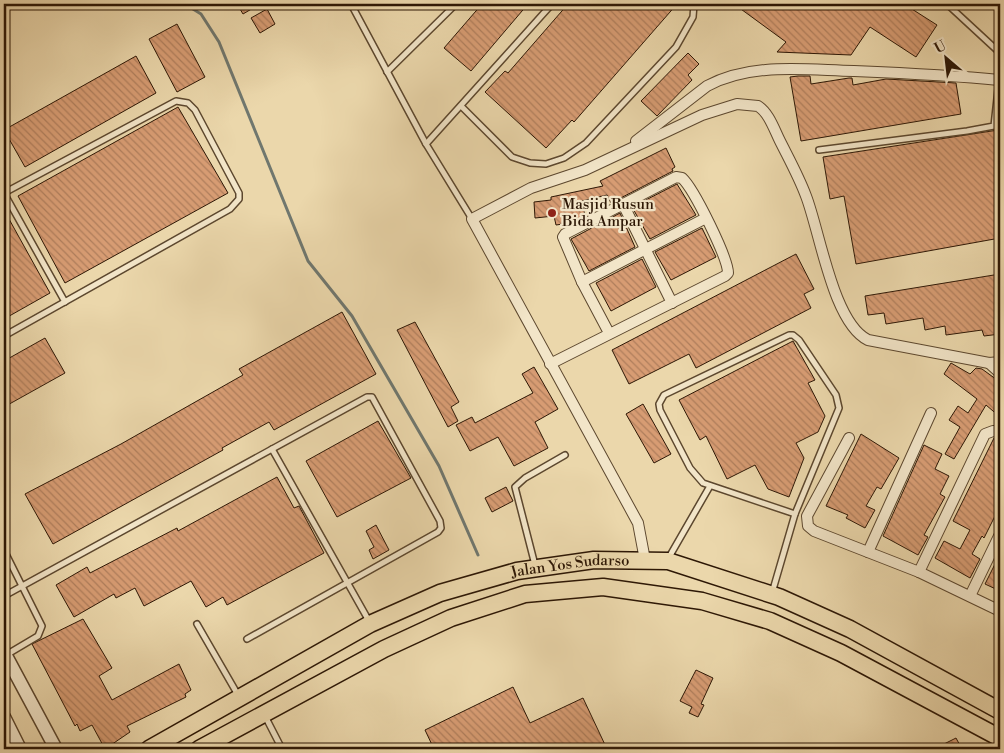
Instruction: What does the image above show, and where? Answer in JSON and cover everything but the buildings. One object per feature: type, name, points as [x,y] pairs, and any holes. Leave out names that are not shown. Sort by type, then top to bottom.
[{"type":"main road","name":"Jalan Yos Sudarso","points":[[149,749],[370,624],[440,593],[517,571],[594,560],[668,561],[771,595],[850,629],[1000,711]]},
{"type":"main road","points":[[536,568],[541,593]]},
{"type":"main road","name":"Jalan Yos Sudarso","points":[[199,749],[384,649],[450,618],[525,594],[604,587],[702,600],[770,622],[841,654],[1000,738]]},
{"type":"main road","points":[[370,624],[384,649]]},
{"type":"street","points":[[620,154],[707,86],[720,79],[750,71],[778,69],[890,72],[1000,78]]},
{"type":"street","points":[[645,560],[638,523],[472,219],[531,188],[585,170],[702,114],[737,104],[758,106],[768,118],[797,175],[806,196],[837,297],[858,336],[868,340],[989,363],[1000,362]]},
{"type":"street","points":[[550,364],[728,273],[726,262],[706,218],[684,179],[680,177],[623,204],[563,237],[582,282],[610,333]]},
{"type":"street","points":[[623,204],[672,302]]},
{"type":"street","points":[[582,282],[706,218]]},
{"type":"street","points":[[989,363],[1000,373]]},
{"type":"street","points":[[868,552],[931,413]]},
{"type":"street","points":[[919,572],[986,434],[993,430],[1000,432]]},
{"type":"street","points":[[848,438],[807,516],[807,522],[814,531],[919,572],[1000,611]]},
{"type":"street","points":[[970,596],[1000,534]]},
{"type":"street","points":[[4,654],[56,749]]},
{"type":"street","points":[[4,717],[20,749]]},
{"type":"lane","points":[[351,4],[426,144],[472,219]]},
{"type":"lane","points":[[387,72],[456,4]]},
{"type":"lane","points":[[426,144],[552,4]]},
{"type":"lane","points":[[461,106],[512,157],[530,163],[546,164],[564,158],[586,143],[676,46],[694,17],[694,4]]},
{"type":"lane","points":[[947,4],[1000,53]]},
{"type":"lane","points":[[994,126],[1000,78]]},
{"type":"lane","points":[[4,336],[66,302],[236,204],[239,194],[195,110],[188,103],[176,101],[4,193],[66,302]]},
{"type":"lane","points":[[819,150],[958,132],[1000,124]]},
{"type":"lane","points":[[771,595],[795,514],[839,408],[836,395],[793,335],[789,335],[664,395],[660,400],[660,410],[690,468],[698,479],[710,486],[795,514]]},
{"type":"lane","points":[[4,596],[367,397],[375,399],[440,521],[441,528],[438,532],[246,639]]},
{"type":"lane","points":[[272,449],[370,624]]},
{"type":"lane","points":[[536,568],[515,488],[525,478],[565,455]]},
{"type":"lane","points":[[668,561],[710,486]]},
{"type":"lane","points":[[4,550],[40,619],[42,629],[38,636],[4,654]]},
{"type":"lane","points":[[198,624],[239,698]]},
{"type":"lane","points":[[264,714],[282,749]]},
{"type":"waterway","points":[[185,4],[201,14],[219,42],[308,261],[352,316],[439,466],[478,555]]},
{"type":"place","name":"Masjid Rusun Bida Ampar","points":[[552,213]]}]
